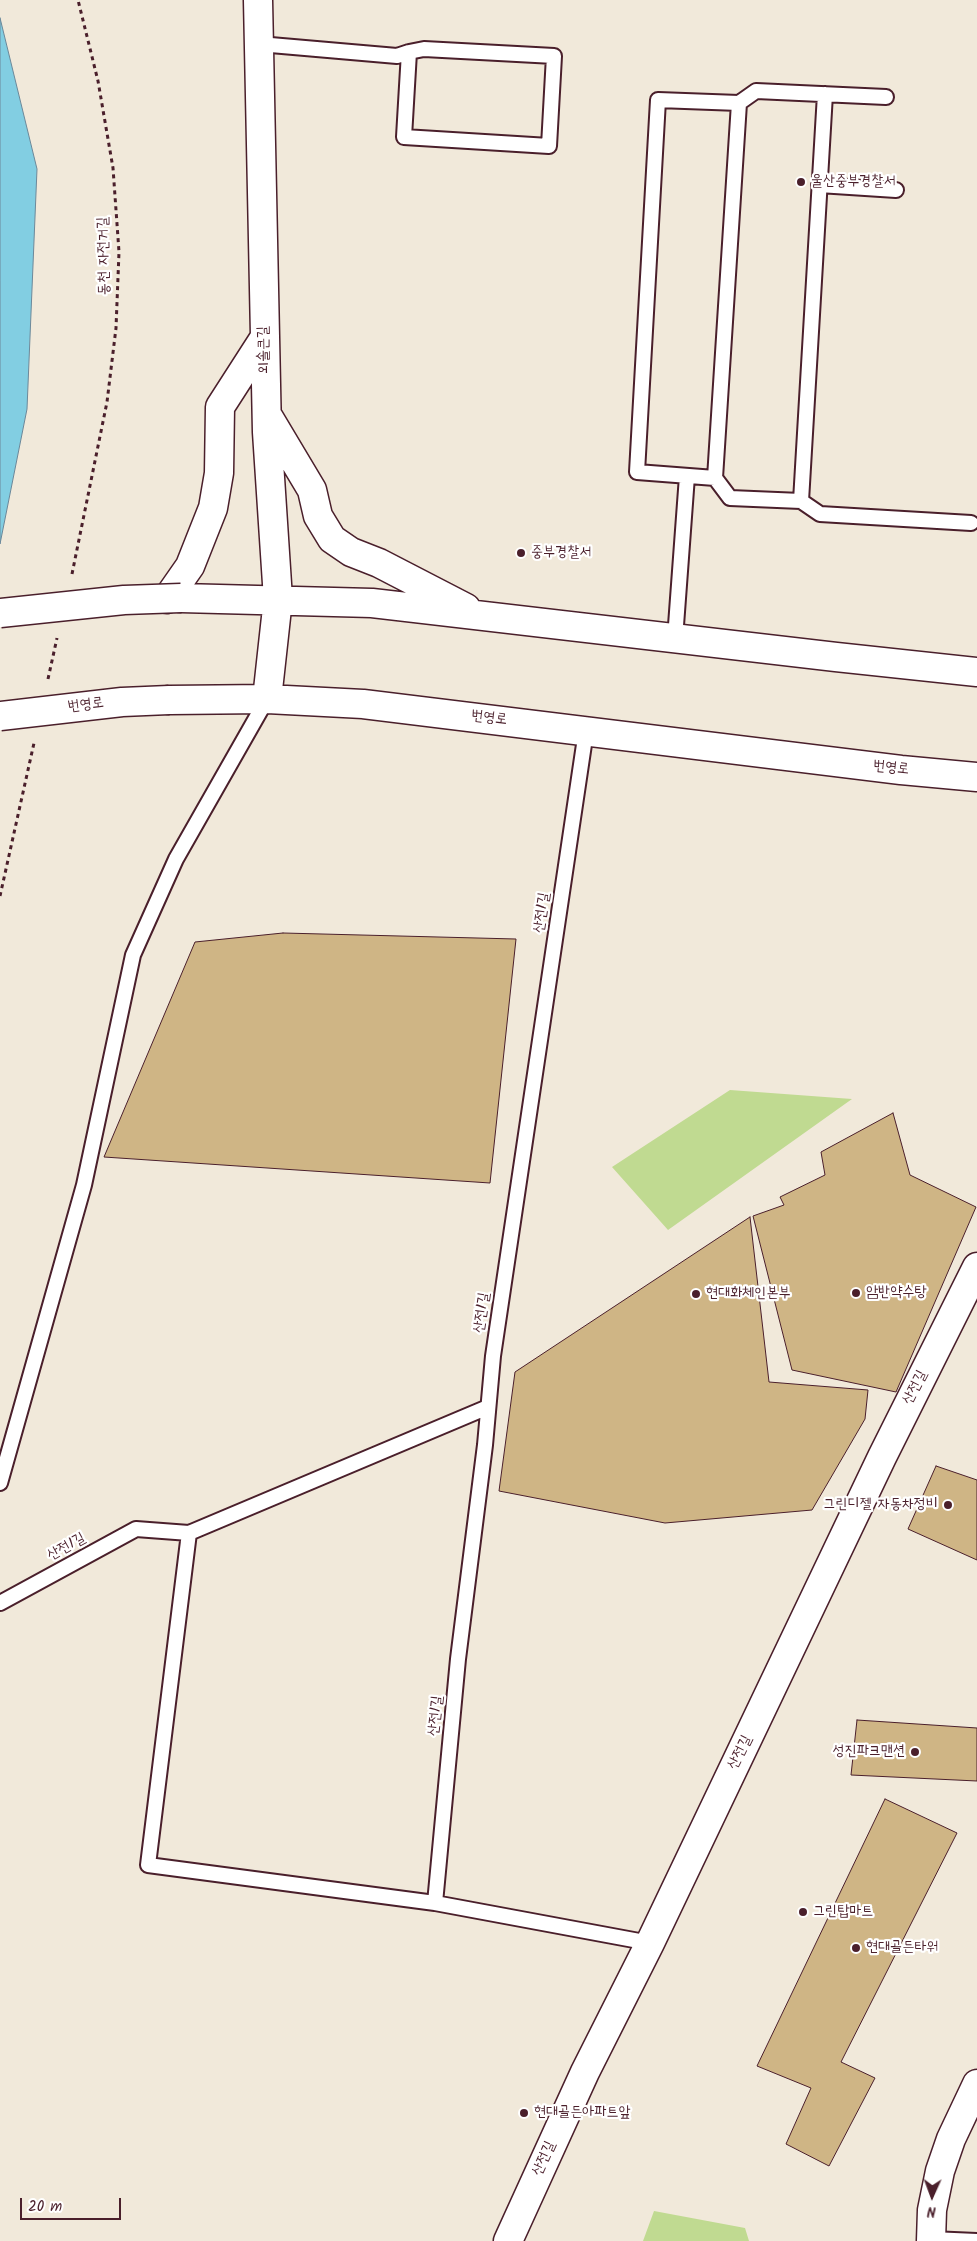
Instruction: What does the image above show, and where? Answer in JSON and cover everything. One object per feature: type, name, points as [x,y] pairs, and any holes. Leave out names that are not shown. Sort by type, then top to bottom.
[{"type":"main road","name":"외솔큰길","points":[[258,0],[266,414],[278,600],[267,699]]},
{"type":"main road","points":[[174,599],[190,566],[213,508],[219,473],[220,407],[265,337]]},
{"type":"main road","points":[[266,414],[312,490],[318,516],[332,539],[352,552],[379,563],[481,616]]},
{"type":"main road","points":[[0,613],[124,600],[278,600],[372,603],[977,672]]},
{"type":"main road","name":"번영로","points":[[0,716],[122,702],[169,700],[267,699],[363,704],[901,770],[977,777]]},
{"type":"main road","name":"산전길","points":[[508,2241],[584,2072],[650,1943],[882,1457],[977,1267]]},
{"type":"main road","points":[[931,2240],[932,2210],[940,2171],[951,2139],[977,2084]]},
{"type":"lane","points":[[259,44],[397,56],[410,52],[424,48],[554,56],[549,146],[404,138],[410,52]]},
{"type":"lane","points":[[715,478],[637,472],[658,100],[739,103],[756,90],[886,97]]},
{"type":"lane","points":[[801,501],[824,94]]},
{"type":"lane","points":[[739,103],[715,478],[730,498],[801,501],[820,514],[971,523]]},
{"type":"lane","points":[[819,185],[896,190]]},
{"type":"lane","points":[[675,639],[687,476]]},
{"type":"lane","points":[[0,1483],[84,1185],[133,955],[176,859],[267,699]]},
{"type":"lane","name":"산전1길","points":[[435,1903],[458,1659],[493,1356],[586,731]]},
{"type":"lane","points":[[488,1407],[189,1533],[148,1865],[435,1903],[650,1943]]},
{"type":"lane","name":"산전1길","points":[[0,1603],[136,1529],[189,1533]]},
{"type":"lane","points":[[931,2240],[977,2241]]},
{"type":"path","name":"동천 자전거길","points":[[78,0],[98,81],[113,168],[119,252],[116,328],[106,402],[85,513]]},
{"type":"green space","points":[[730,1090],[852,1099],[668,1230],[612,1167]]},
{"type":"green space","points":[[654,2211],[745,2228],[749,2241],[643,2241]]},
{"type":"water","points":[[0,18],[37,169],[27,409],[0,544]]},
{"type":"building","points":[[283,933],[516,939],[490,1183],[104,1157],[195,942]]},
{"type":"building","name":"암반약수탕","points":[[893,1113],[910,1175],[976,1207],[896,1392],[792,1370],[753,1216],[784,1205],[780,1197],[825,1175],[821,1152]]},
{"type":"building","name":"현대화체인본부","points":[[750,1217],[769,1382],[868,1390],[865,1419],[812,1510],[665,1523],[499,1491],[515,1372]]},
{"type":"building","name":"그린디젤 자동차정비","points":[[936,1466],[977,1480],[977,1560],[908,1529]]},
{"type":"building","name":"성진파크맨션","points":[[857,1720],[977,1728],[977,1781],[851,1775]]},
{"type":"building","name":"현대골든타워","points":[[885,1799],[957,1833],[841,2062],[875,2078],[829,2166],[786,2144],[811,2088],[757,2066]]},
{"type":"place","name":"울산중부경찰서","points":[[801,182]]},
{"type":"place","name":"중부경찰서","points":[[521,553]]},
{"type":"place","name":"암반약수탕","points":[[856,1293]]},
{"type":"place","name":"현대화체인본부","points":[[696,1294]]},
{"type":"place","name":"그린디젤 자동차정비","points":[[948,1505]]},
{"type":"place","name":"성진파크맨션","points":[[915,1752]]},
{"type":"place","name":"그린탑마트","points":[[803,1912]]},
{"type":"place","name":"현대골든타워","points":[[856,1948]]},
{"type":"place","name":"현대골든아파트앞","points":[[524,2113]]}]
